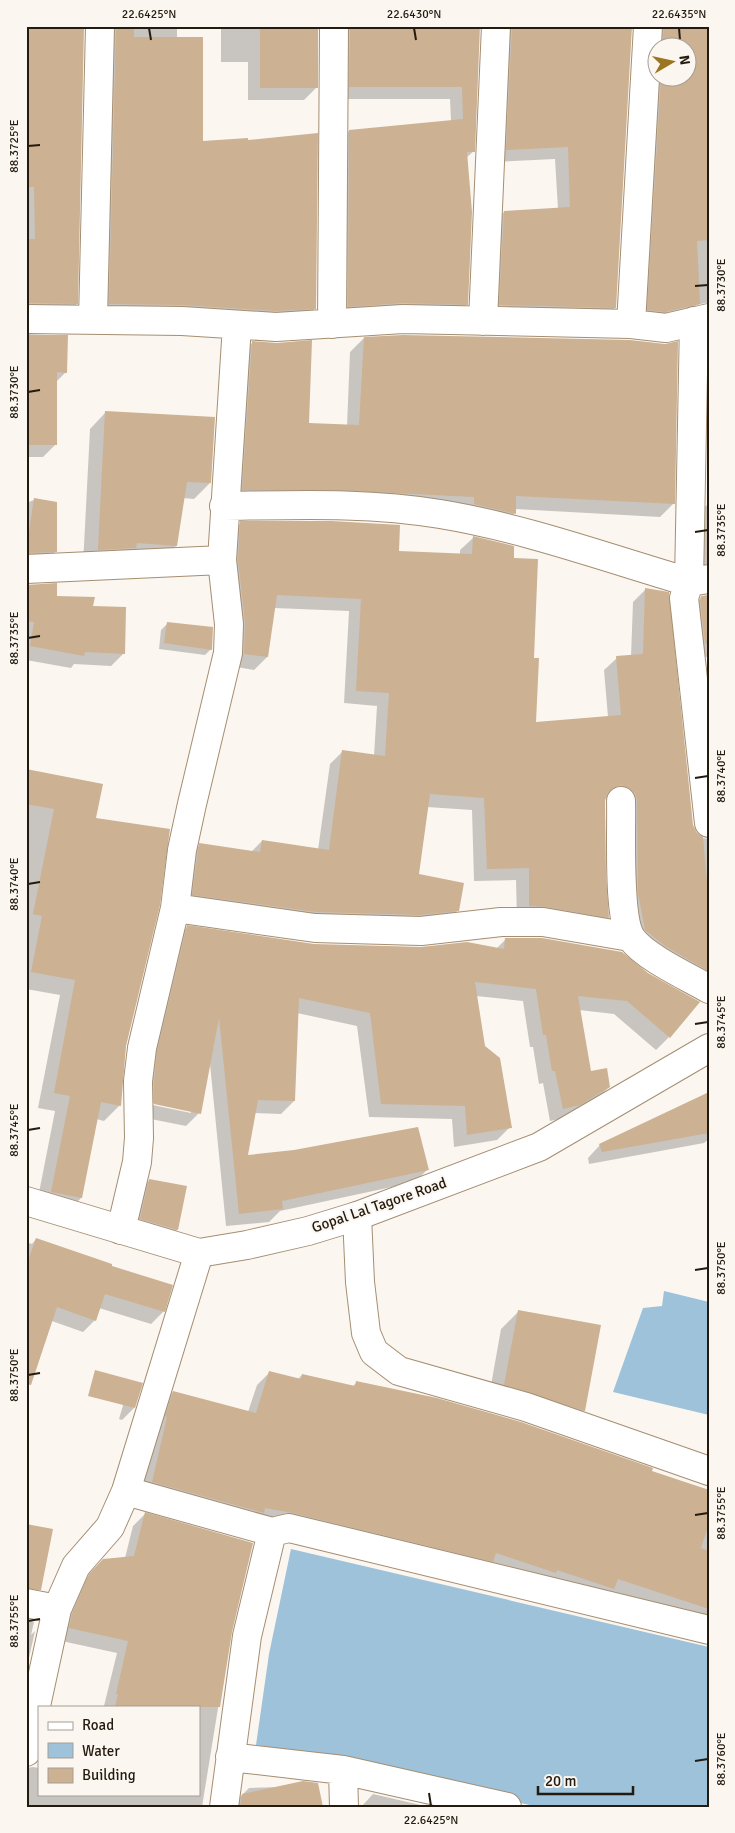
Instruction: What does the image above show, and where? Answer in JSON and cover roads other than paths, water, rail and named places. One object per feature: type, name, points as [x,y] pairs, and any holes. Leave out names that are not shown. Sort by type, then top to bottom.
[{"type":"street","points":[[93,320],[100,26]]},
{"type":"street","points":[[332,324],[334,26]]},
{"type":"street","points":[[482,321],[496,26]]},
{"type":"street","points":[[631,324],[648,26]]},
{"type":"street","points":[[26,319],[182,320],[276,327],[403,319],[631,324],[666,328],[702,319],[699,580],[684,598],[709,823]]},
{"type":"street","points":[[121,1230],[136,1162],[139,1138],[138,1081],[142,1048],[175,908],[182,850],[228,654],[229,624],[222,560],[237,325]]},
{"type":"street","points":[[224,506],[378,506],[440,514],[526,534],[699,580]]},
{"type":"street","points":[[26,569],[222,560]]},
{"type":"street","points":[[621,801],[623,892],[625,916],[630,937],[641,949],[709,990]]},
{"type":"street","points":[[175,908],[315,928],[421,932],[502,922],[543,922],[630,937]]},
{"type":"street","name":"Gopal Lal Tagore Road","points":[[26,1201],[198,1253],[291,1235],[357,1216],[539,1147],[709,1048]]},
{"type":"street","points":[[357,1216],[360,1282],[366,1333],[374,1352],[399,1372],[526,1407],[709,1471]]},
{"type":"street","points":[[26,1752],[57,1610],[76,1566],[110,1527],[126,1491],[198,1253]]},
{"type":"street","points":[[126,1491],[272,1532],[289,1528],[709,1630]]},
{"type":"street","points":[[224,1807],[247,1636],[272,1532]]},
{"type":"street","points":[[26,1603],[57,1610]]},
{"type":"street","points":[[230,1757],[344,1770],[507,1807]]},
{"type":"street","points":[[344,1770],[344,1807]]},
{"type":"water","points":[[664,1291],[709,1302],[709,1415],[613,1392],[643,1308],[662,1306]]},
{"type":"water","points":[[291,1549],[709,1647],[709,1807],[539,1807],[256,1745],[269,1654]]}]
